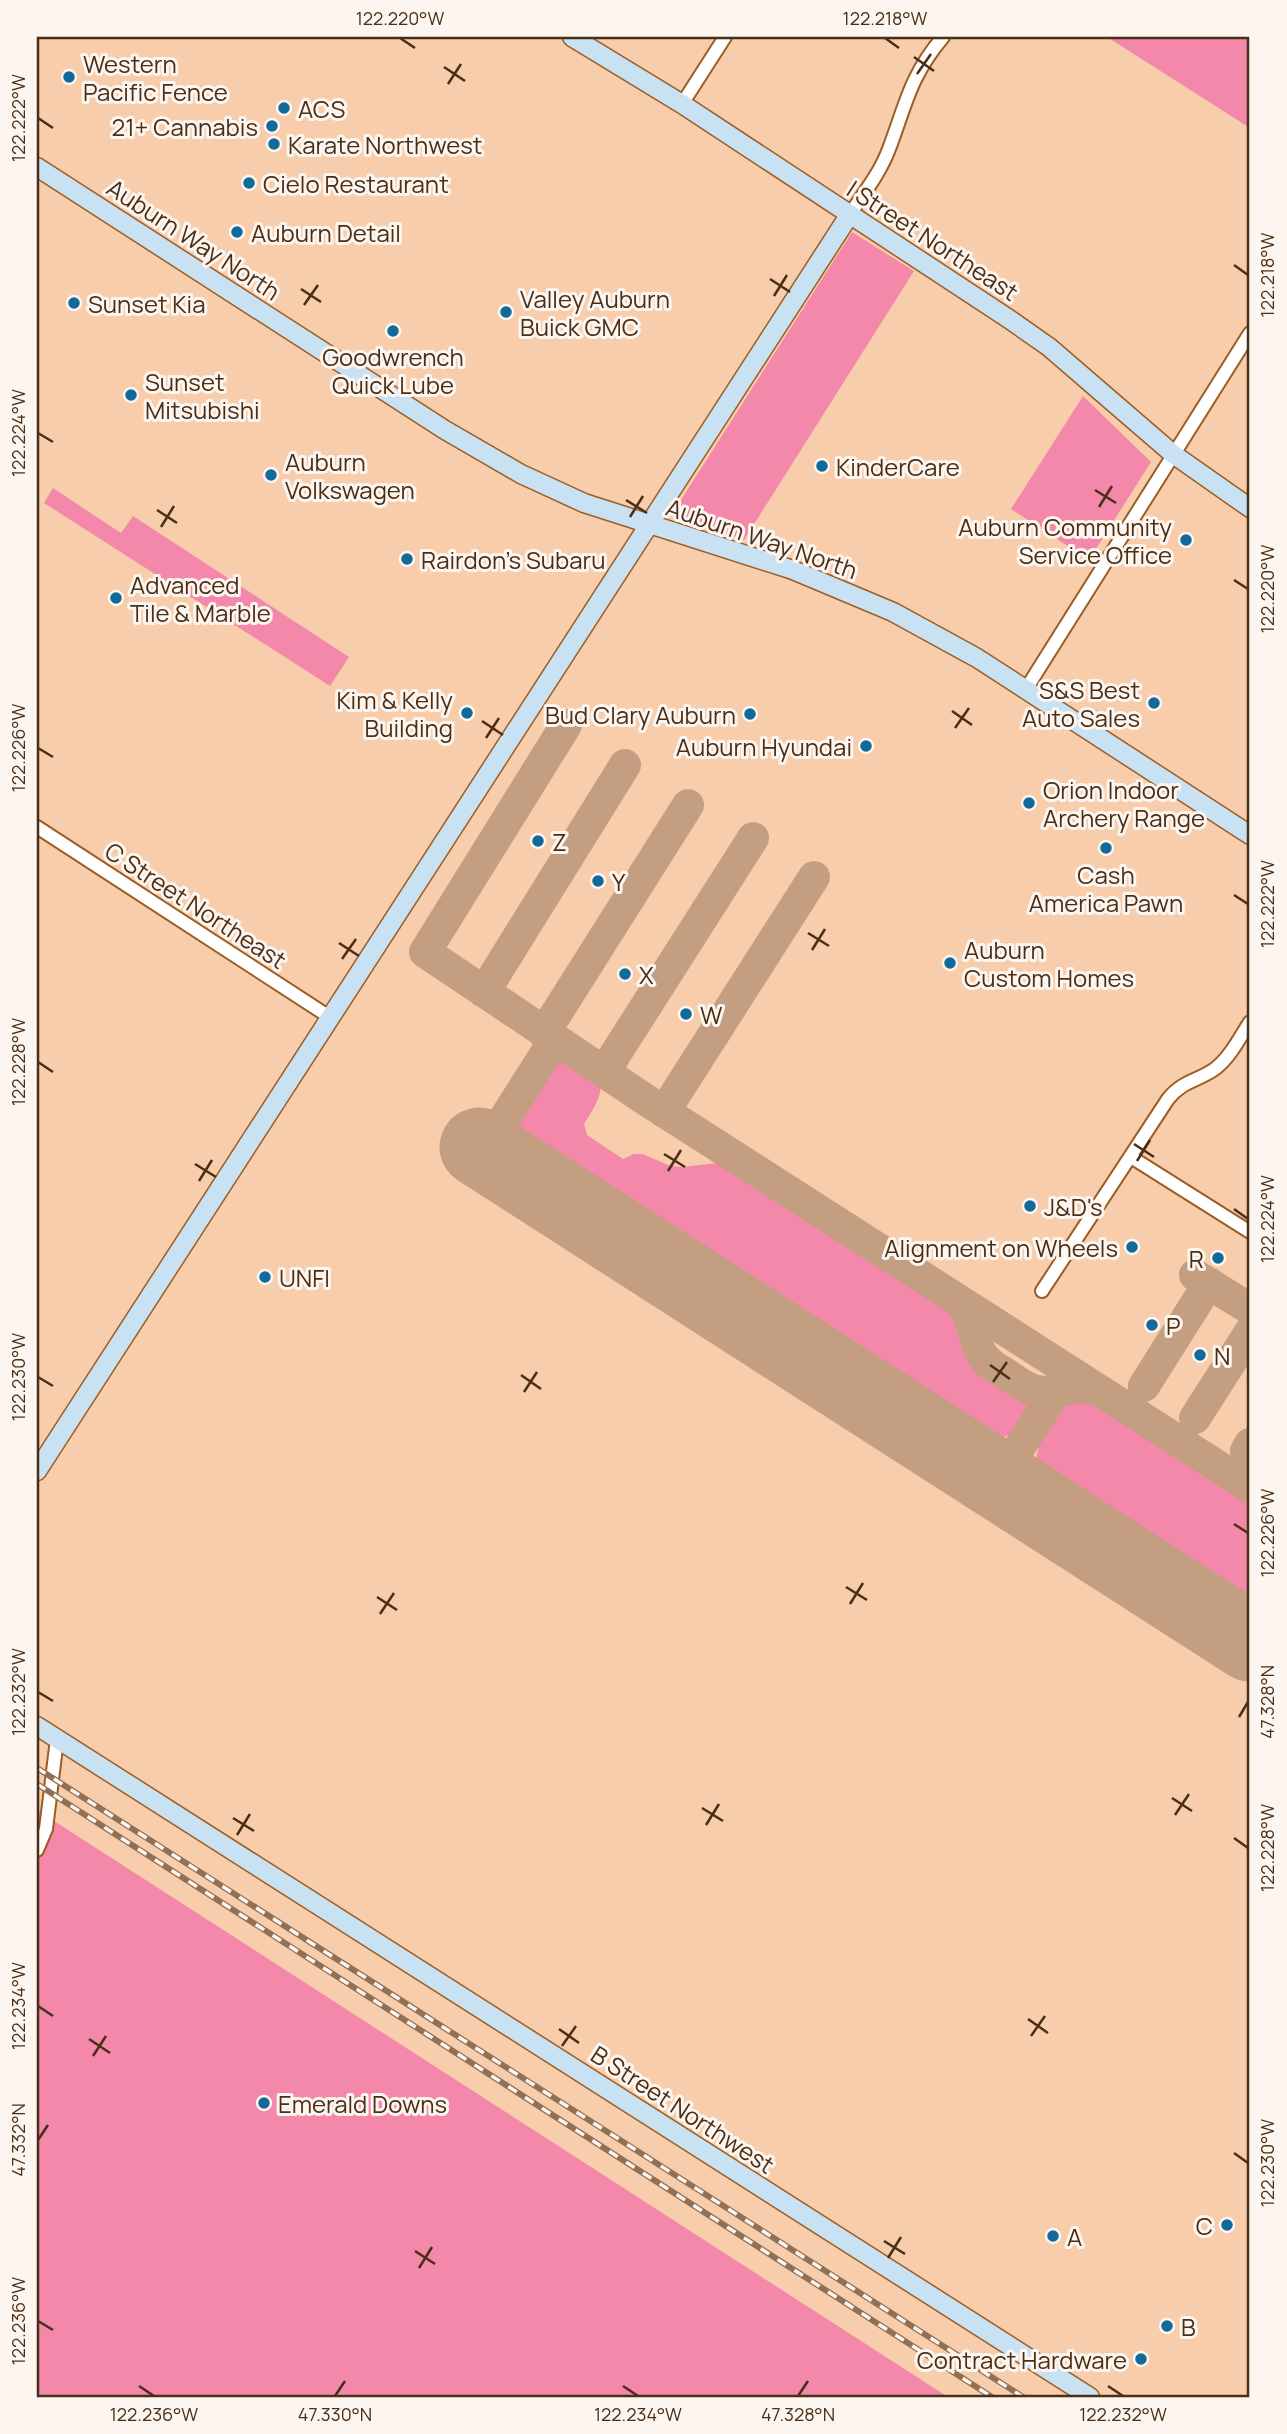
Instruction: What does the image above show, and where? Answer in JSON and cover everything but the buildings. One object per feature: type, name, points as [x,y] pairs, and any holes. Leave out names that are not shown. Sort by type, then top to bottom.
[{"type":"street","name":"I Street Northeast","points":[[572,37],[682,104],[1049,347],[1174,454],[1250,508]]},
{"type":"street","points":[[682,104],[725,37]]},
{"type":"street","points":[[37,1471],[881,167],[908,90],[930,52],[943,37]]},
{"type":"street","name":"Auburn Way North","points":[[37,167],[489,457],[573,499],[649,526],[793,570],[857,596],[939,637],[1026,689],[1250,835]]},
{"type":"street","points":[[1026,689],[1250,333]]},
{"type":"street","name":"C Street Northeast","points":[[37,827],[331,1018]]},
{"type":"street","points":[[1042,1291],[1176,1090],[1216,1068],[1229,1054],[1250,1021]]},
{"type":"street","points":[[1131,1157],[1250,1232]]},
{"type":"street","name":"B Street Northwest","points":[[37,1726],[1090,2397]]},
{"type":"street","points":[[37,1850],[46,1829],[57,1739]]},
{"type":"shaded area","points":[[1107,37],[1250,37],[1250,128]]},
{"type":"shaded area","points":[[852,232],[914,271],[744,540],[672,514]]},
{"type":"shaded area","points":[[1083,396],[1151,462],[1089,560],[1011,509]]},
{"type":"shaded area","points":[[53,488],[121,533],[133,516],[349,657],[330,686],[44,503]]},
{"type":"shaded area","points":[[561,1052],[591,1068],[600,1082],[598,1099],[584,1124],[587,1135],[623,1159],[634,1154],[643,1154],[668,1165],[681,1167],[727,1162],[952,1305],[961,1318],[977,1361],[989,1372],[1033,1400],[1031,1410],[1021,1426],[997,1439],[977,1439],[637,1224],[504,1136],[527,1090]]},
{"type":"shaded area","points":[[1075,1396],[1087,1396],[1250,1500],[1250,1615],[1051,1486],[1035,1466],[1039,1445],[1047,1426],[1059,1410]]},
{"type":"shaded area","name":"Emerald Downs","points":[[37,1810],[948,2397],[37,2397]]},
{"type":"taxiway","points":[[566,725],[425,952],[646,1100],[1250,1487]]},
{"type":"taxiway","points":[[484,992],[625,765]]},
{"type":"taxiway","points":[[544,1033],[688,805]]},
{"type":"taxiway","points":[[604,1072],[753,838]]},
{"type":"taxiway","points":[[664,1112],[814,877]]},
{"type":"taxiway","points":[[484,1151],[555,1039]]},
{"type":"taxiway","points":[[1195,1275],[1250,1309]]},
{"type":"taxiway","points":[[1144,1386],[1209,1283]]},
{"type":"taxiway","points":[[959,1301],[968,1314],[983,1356],[991,1365],[1020,1384],[1041,1392],[1082,1388],[1098,1390]]},
{"type":"taxiway","points":[[1195,1418],[1250,1332]]},
{"type":"taxiway","points":[[998,1481],[1064,1378]]},
{"type":"taxiway","points":[[1246,1451],[1250,1444]]},
{"type":"runway","points":[[479,1147],[1250,1642]]},
{"type":"railway","points":[[37,1768],[1023,2397]]},
{"type":"railway","points":[[37,1784],[992,2397]]},
{"type":"place","name":"Western Pacific Fence","points":[[69,77]]},
{"type":"place","name":"ACS","points":[[284,108]]},
{"type":"place","name":"21+ Cannabis","points":[[272,126]]},
{"type":"place","name":"Karate Northwest","points":[[274,144]]},
{"type":"place","name":"Cielo Restaurant","points":[[249,183]]},
{"type":"place","name":"Auburn Detail","points":[[237,232]]},
{"type":"place","name":"Sunset Kia","points":[[74,303]]},
{"type":"place","name":"Valley Auburn Buick GMC","points":[[506,312]]},
{"type":"place","name":"Goodwrench Quick Lube","points":[[393,331]]},
{"type":"place","name":"Sunset Mitsubishi","points":[[131,395]]},
{"type":"place","name":"KinderCare","points":[[822,466]]},
{"type":"place","name":"Auburn Volkswagen","points":[[271,475]]},
{"type":"place","name":"Auburn Community Service Office","points":[[1186,540]]},
{"type":"place","name":"Rairdon's Subaru","points":[[407,559]]},
{"type":"place","name":"Advanced Tile & Marble","points":[[116,598]]},
{"type":"place","name":"S&S Best Auto Sales","points":[[1154,703]]},
{"type":"place","name":"Kim & Kelly Building","points":[[467,713]]},
{"type":"place","name":"Bud Clary Auburn","points":[[750,714]]},
{"type":"place","name":"Auburn Hyundai","points":[[866,746]]},
{"type":"place","name":"Orion Indoor Archery Range","points":[[1029,803]]},
{"type":"place","name":"Z","points":[[538,841]]},
{"type":"place","name":"Cash America Pawn","points":[[1106,848]]},
{"type":"place","name":"Y","points":[[598,881]]},
{"type":"place","name":"Auburn Custom Homes","points":[[950,963]]},
{"type":"place","name":"X","points":[[625,974]]},
{"type":"place","name":"W","points":[[686,1014]]},
{"type":"place","name":"J&D's","points":[[1030,1206]]},
{"type":"place","name":"Alignment on Wheels","points":[[1132,1247]]},
{"type":"place","name":"R","points":[[1218,1258]]},
{"type":"place","name":"UNFI","points":[[265,1277]]},
{"type":"place","name":"P","points":[[1152,1325]]},
{"type":"place","name":"N","points":[[1200,1355]]},
{"type":"place","name":"Emerald Downs","points":[[264,2103]]},
{"type":"place","name":"C","points":[[1227,2225]]},
{"type":"place","name":"A","points":[[1053,2236]]},
{"type":"place","name":"B","points":[[1167,2326]]},
{"type":"place","name":"Contract Hardware","points":[[1141,2359]]}]
